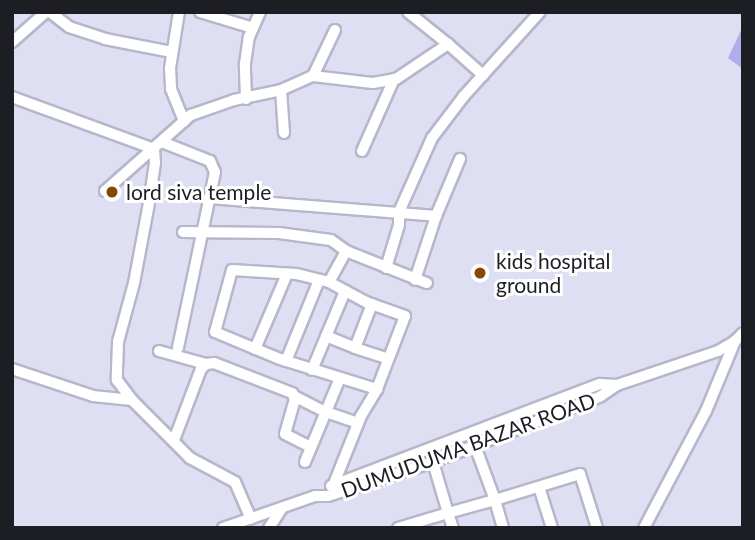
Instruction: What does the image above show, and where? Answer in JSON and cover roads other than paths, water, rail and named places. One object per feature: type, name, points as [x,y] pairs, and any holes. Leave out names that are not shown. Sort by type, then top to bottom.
[{"type":"street","points":[[12,42],[48,12],[69,27],[81,31],[172,52]]},
{"type":"street","points":[[179,12],[172,52],[171,89],[184,122]]},
{"type":"street","points":[[200,12],[253,27]]},
{"type":"street","points":[[246,99],[245,64],[253,27],[260,12]]},
{"type":"street","points":[[408,12],[483,75]]},
{"type":"street","points":[[386,268],[399,225],[399,212],[432,138],[483,75],[540,12]]},
{"type":"street","points":[[313,76],[335,30]]},
{"type":"street","points":[[106,191],[191,115],[281,90],[313,76],[373,83],[394,79],[449,44]]},
{"type":"street","points":[[362,150],[389,97],[394,79]]},
{"type":"street","points":[[281,90],[284,133]]},
{"type":"street","points":[[12,97],[214,165],[215,172],[178,348]]},
{"type":"street","points":[[158,145],[134,283],[118,342],[117,380],[132,400],[190,458],[235,482],[251,519]]},
{"type":"street","points":[[415,280],[436,216],[460,159]]},
{"type":"street","points":[[209,198],[436,216]]},
{"type":"street","points":[[183,232],[202,230],[279,233],[339,243],[346,251],[427,283]]},
{"type":"street","points":[[286,361],[324,281],[346,251]]},
{"type":"street","points":[[332,486],[358,423],[377,389],[405,316],[324,281],[287,274],[232,270],[215,332],[286,361],[377,389]]},
{"type":"street","points":[[255,349],[287,274]]},
{"type":"street","points":[[312,370],[345,291]]},
{"type":"street","points":[[355,348],[372,304]]},
{"type":"street","points":[[326,335],[388,359]]},
{"type":"street","points":[[644,528],[706,411],[739,337]]},
{"type":"street","name":"DUMUDUMA BAZAR ROAD","points":[[223,528],[315,496],[328,496],[433,462],[601,397],[617,385],[718,351],[739,337]]},
{"type":"street","points":[[159,351],[206,364],[214,363],[295,396],[326,412],[358,423]]},
{"type":"street","points":[[174,440],[201,369],[206,364]]},
{"type":"street","points":[[12,369],[93,396],[132,400]]},
{"type":"street","points":[[305,461],[340,378]]},
{"type":"street","points":[[315,496],[332,486],[600,384],[617,385]]},
{"type":"street","points":[[295,396],[285,434],[311,447]]},
{"type":"street","points":[[475,446],[503,528]]},
{"type":"street","points":[[433,462],[453,528]]},
{"type":"street","points":[[398,528],[580,474],[597,528]]},
{"type":"street","points":[[539,487],[552,528]]},
{"type":"street","points":[[269,528],[282,508]]},
{"type":"place","name":"lord siva temple","points":[[112,192]]},
{"type":"place","name":"kids hospital ground","points":[[480,273]]}]
